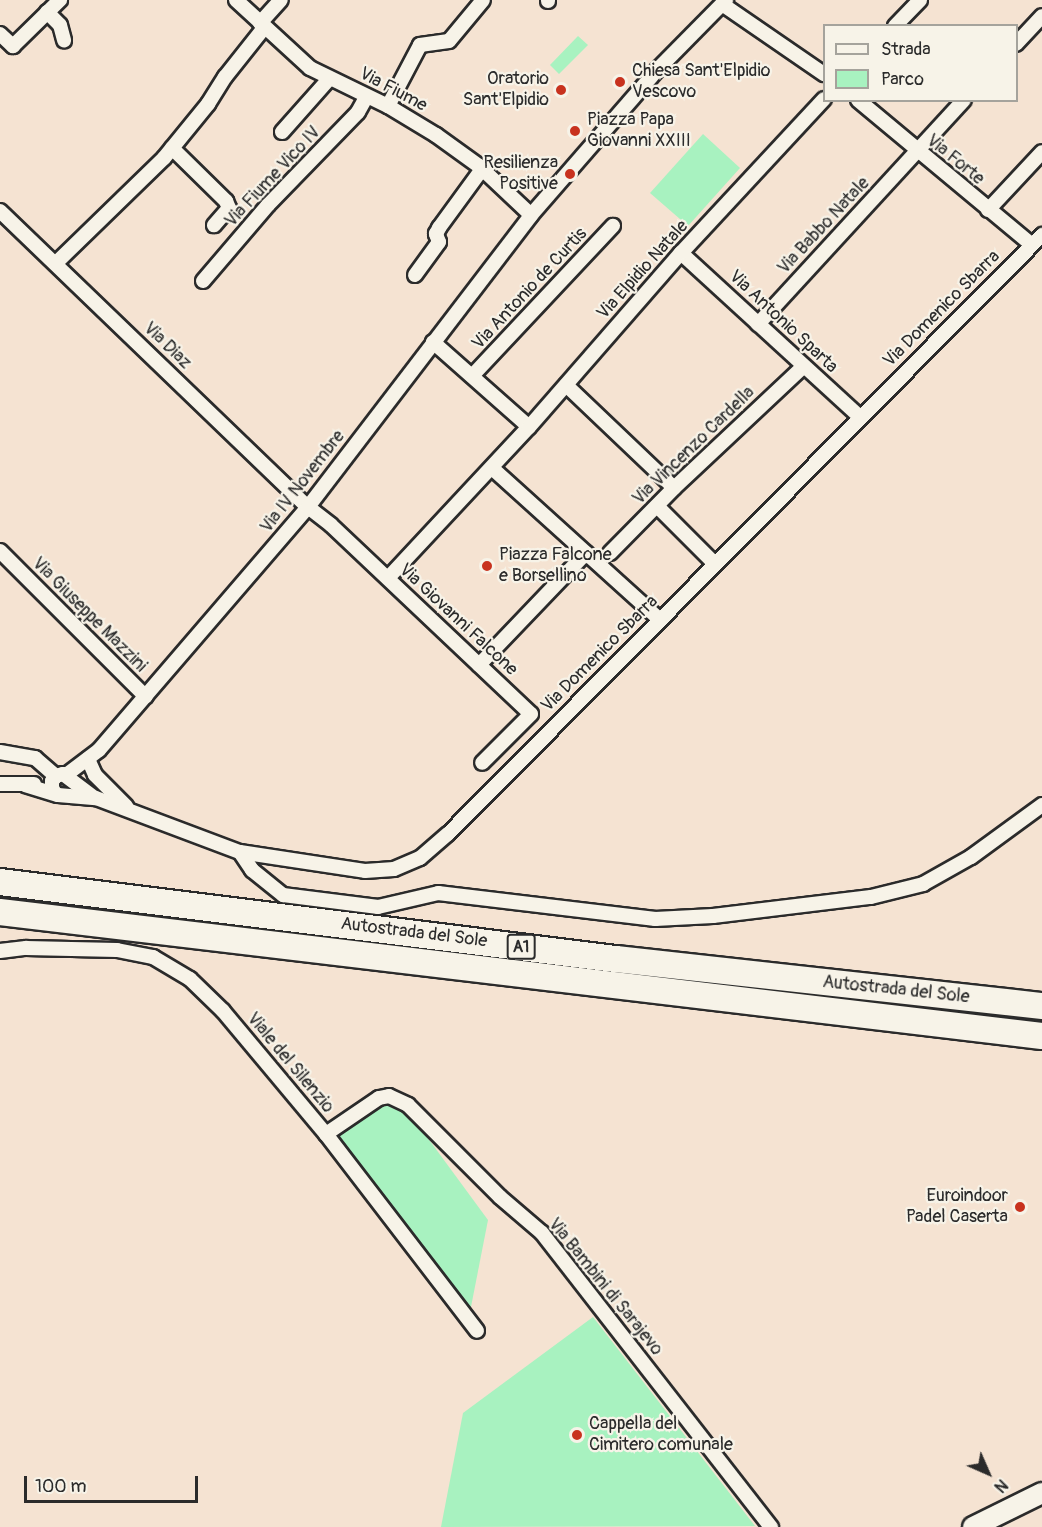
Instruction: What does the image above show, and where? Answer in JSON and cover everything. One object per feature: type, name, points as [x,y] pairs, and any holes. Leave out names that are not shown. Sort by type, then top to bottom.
[{"type":"highway","name":"Autostrada del Sole","points":[[0,882],[605,957],[1042,1006]]},
{"type":"highway","name":"Autostrada del Sole","points":[[0,912],[1042,1036]]},
{"type":"street","points":[[0,34],[13,46],[60,0]]},
{"type":"street","name":"Via Fiume","points":[[236,0],[310,68],[388,106],[436,135],[482,169],[531,215]]},
{"type":"street","points":[[56,263],[172,148],[208,104],[281,0]]},
{"type":"street","points":[[388,106],[420,45],[449,41],[483,0]]},
{"type":"street","points":[[897,24],[920,0]]},
{"type":"street","points":[[724,2],[823,73]]},
{"type":"street","name":"Via IV Novembre","points":[[62,777],[88,759],[146,697],[308,507],[531,215],[658,69],[724,2]]},
{"type":"street","points":[[47,12],[60,25],[64,40]]},
{"type":"street","points":[[1018,43],[1042,16]]},
{"type":"street","points":[[282,132],[330,78]]},
{"type":"street","name":"Via Fiume Vico IV","points":[[203,281],[268,205],[328,146],[358,112],[367,96]]},
{"type":"street","name":"Via Elpidio Natale","points":[[492,468],[681,253],[823,101]]},
{"type":"street","name":"Via Forte","points":[[860,102],[917,152],[1032,245]]},
{"type":"street","name":"Via Babbo Natale","points":[[759,324],[962,102]]},
{"type":"street","points":[[172,148],[226,201],[229,208],[214,225]]},
{"type":"street","points":[[988,210],[1042,152]]},
{"type":"street","points":[[415,275],[439,242],[436,234],[439,228],[482,169]]},
{"type":"street","name":"Via Diaz","points":[[0,211],[308,507]]},
{"type":"street","name":"Via Antonio de Curtis","points":[[472,376],[613,226]]},
{"type":"street","name":"Via Domenico Sbarra","points":[[62,777],[96,798],[240,852],[365,871],[394,869],[420,858],[448,834],[1042,235]]},
{"type":"street","name":"Via Antonio Sparta","points":[[681,253],[860,417]]},
{"type":"street","name":"Via Antonio de Curtis","points":[[433,342],[529,427]]},
{"type":"street","name":"Via Vincenzo Cardella","points":[[610,553],[674,488],[804,366]]},
{"type":"street","points":[[566,385],[674,488]]},
{"type":"street","points":[[388,578],[492,468],[659,620]]},
{"type":"street","points":[[657,506],[715,564]]},
{"type":"street","name":"Via Giovanni Falcone","points":[[308,507],[331,525],[531,714],[482,763]]},
{"type":"street","points":[[479,665],[586,553]]},
{"type":"street","name":"Via Giuseppe Mazzini","points":[[2,558],[146,697]]},
{"type":"street","points":[[0,752],[34,758],[62,777],[72,788],[60,794],[25,785],[0,784]]},
{"type":"street","points":[[88,759],[95,775],[104,786],[132,812]]},
{"type":"street","points":[[25,785],[62,777]]},
{"type":"street","points":[[60,794],[51,786],[62,777]]},
{"type":"street","name":"Via Domenico Sbarra","points":[[60,794],[96,798]]},
{"type":"street","points":[[240,852],[252,870],[283,895],[378,907],[438,893],[655,919],[712,916],[872,897],[923,884],[969,858],[1042,805]]},
{"type":"street","name":"Viale del Silenzio","points":[[0,951],[57,948],[117,950],[153,957],[190,979],[223,1011],[326,1134],[477,1331]]},
{"type":"street","name":"Via Bambini di Sarajevo","points":[[326,1134],[379,1098],[389,1096],[408,1105],[500,1197],[542,1233],[771,1527]]},
{"type":"street","points":[[973,1527],[1042,1493]]},
{"type":"green space","points":[[578,36],[588,45],[559,74],[550,65]]},
{"type":"green space","points":[[703,134],[740,168],[688,226],[650,193]]},
{"type":"green space","points":[[388,1100],[405,1107],[488,1220],[470,1312],[335,1136]]},
{"type":"green space","points":[[593,1317],[755,1526],[441,1527],[463,1413]]},
{"type":"place","name":"Chiesa Sant'Elpidio Vescovo","points":[[620,82]]},
{"type":"place","name":"Oratorio Sant'Elpidio","points":[[561,90]]},
{"type":"place","name":"Piazza Papa Giovanni XXIII","points":[[575,131]]},
{"type":"place","name":"Resilienza Positive","points":[[570,174]]},
{"type":"place","name":"Piazza Falcone e Borsellino","points":[[487,566]]},
{"type":"place","name":"Euroindoor Padel Caserta","points":[[1020,1207]]},
{"type":"place","name":"Cappella del Cimitero comunale","points":[[577,1435]]}]
